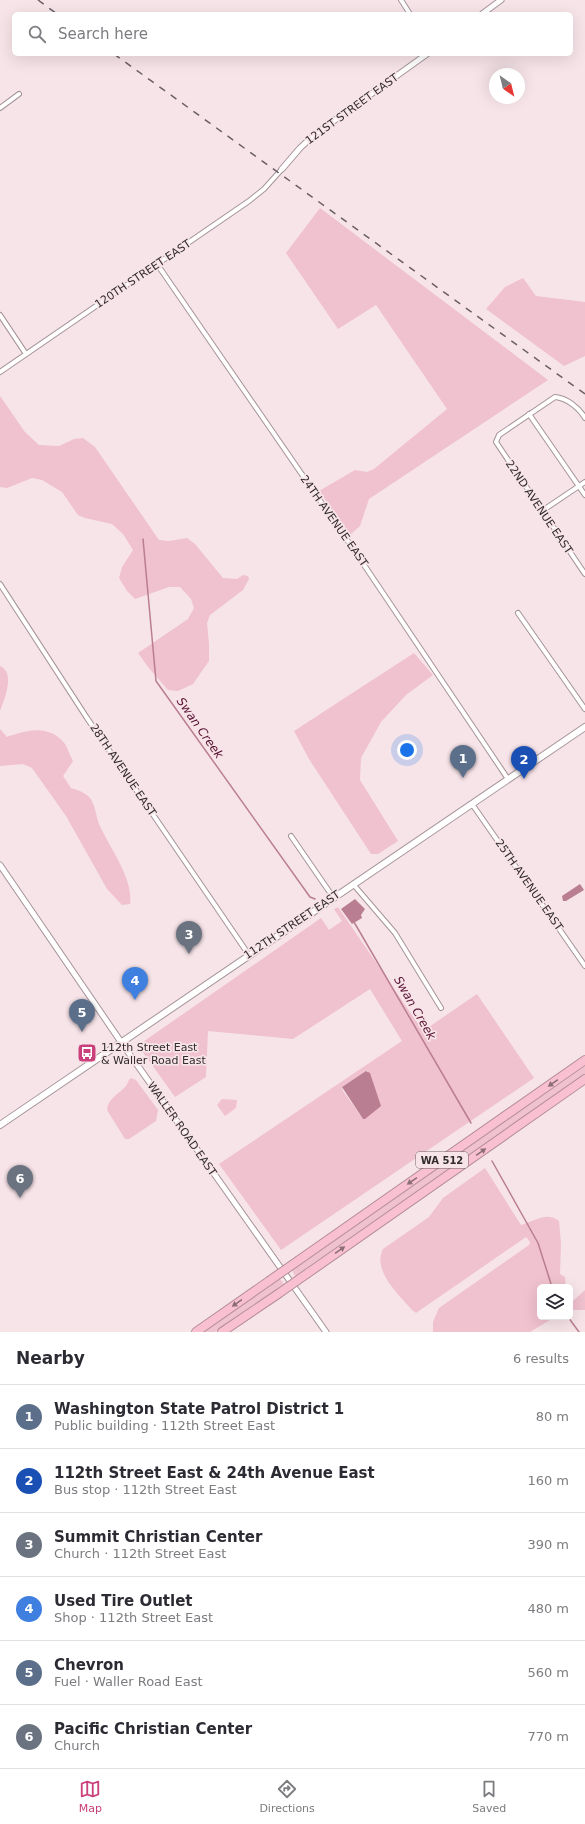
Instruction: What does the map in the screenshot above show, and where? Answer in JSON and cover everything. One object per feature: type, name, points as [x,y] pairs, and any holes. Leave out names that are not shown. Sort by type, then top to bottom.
[{"type":"highway","name":"WA 512","points":[[196,1332],[585,1060]]},
{"type":"highway","name":"WA 512","points":[[222,1332],[585,1079]]},
{"type":"main road","name":"112TH STREET EAST","points":[[0,1124],[585,727]]},
{"type":"street","points":[[401,0],[409,12]]},
{"type":"street","points":[[485,12],[502,0]]},
{"type":"street","name":"121ST STREET EAST","points":[[282,169],[300,148],[314,135],[424,56]]},
{"type":"street","points":[[0,108],[19,94]]},
{"type":"street","name":"120TH STREET EAST","points":[[0,372],[248,201],[264,189],[282,169]]},
{"type":"street","name":"24TH AVENUE EAST","points":[[158,264],[354,550],[508,779]]},
{"type":"street","points":[[0,315],[26,354]]},
{"type":"street","points":[[585,418],[580,410],[566,400],[555,397],[529,414],[585,495]]},
{"type":"street","name":"22ND AVENUE EAST","points":[[529,414],[499,435],[496,439],[497,445],[585,574]]},
{"type":"street","points":[[542,511],[585,482]]},
{"type":"street","name":"28TH AVENUE EAST","points":[[0,584],[92,725],[249,954]]},
{"type":"street","points":[[518,613],[585,709]]},
{"type":"street","name":"25TH AVENUE EAST","points":[[472,804],[585,966]]},
{"type":"street","points":[[292,836],[333,897]]},
{"type":"street","name":"WALLER ROAD EAST","points":[[0,865],[121,1042],[326,1332]]},
{"type":"street","points":[[353,884],[395,933],[441,1008]]},
{"type":"shaded area","points":[[320,208],[548,380],[369,499],[360,526],[350,535],[319,491],[355,470],[367,472],[374,469],[447,409],[376,305],[338,329],[286,253]]},
{"type":"shaded area","points":[[523,278],[536,296],[585,302],[585,356],[564,366],[486,309],[505,287]]},
{"type":"shaded area","points":[[0,396],[25,432],[39,445],[59,446],[74,439],[83,438],[95,447],[159,540],[169,541],[187,538],[195,544],[223,578],[237,579],[243,575],[248,576],[249,579],[243,590],[210,615],[207,623],[209,661],[193,684],[178,691],[168,690],[138,653],[188,619],[194,608],[191,599],[180,587],[169,587],[135,599],[127,591],[119,578],[122,567],[133,550],[123,534],[112,524],[78,515],[62,492],[42,480],[32,478],[7,488],[0,487]]},
{"type":"shaded area","points":[[414,653],[433,675],[406,695],[381,722],[361,758],[360,780],[398,841],[378,854],[371,854],[309,759],[294,731]]},
{"type":"shaded area","points":[[0,666],[5,669],[7,674],[8,687],[0,711]]},
{"type":"shaded area","points":[[0,729],[7,737],[23,732],[38,730],[45,731],[52,733],[65,744],[73,761],[63,776],[71,788],[88,796],[92,801],[103,833],[125,874],[130,894],[130,904],[122,905],[107,889],[66,816],[32,768],[23,764],[0,766]]},
{"type":"shaded area","points":[[580,884],[584,890],[566,901],[563,901],[562,896]]},
{"type":"shaded area","points":[[355,899],[365,909],[361,915],[362,918],[352,924],[341,909]]},
{"type":"shaded area","points":[[338,907],[423,1031],[477,994],[534,1078],[281,1250],[219,1164],[402,1041],[370,989],[293,1039],[208,1031],[206,1077],[175,1097],[142,1051],[142,1046],[143,1042],[148,1038],[321,918],[329,930],[342,921],[334,909]],"holes":[[[368,1071],[363,1119],[343,1091],[342,1087]]]},
{"type":"shaded area","points":[[585,1066],[585,1074],[295,1276],[292,1270]]},
{"type":"shaded area","points":[[366,1071],[370,1073],[381,1106],[363,1119],[342,1087]]},
{"type":"shaded area","points":[[131,1078],[136,1080],[158,1110],[156,1121],[129,1139],[125,1139],[107,1110],[109,1102],[126,1086]]},
{"type":"shaded area","points":[[222,1099],[237,1100],[236,1108],[225,1116],[217,1105]]},
{"type":"shaded area","points":[[485,1168],[521,1225],[545,1217],[554,1218],[559,1221],[561,1244],[560,1274],[565,1277],[566,1284],[537,1284],[537,1320],[550,1320],[530,1332],[433,1332],[433,1322],[439,1308],[529,1245],[530,1242],[526,1237],[416,1313],[394,1290],[388,1282],[381,1266],[383,1249],[429,1217],[443,1198]]},
{"type":"shaded area","points":[[280,1279],[284,1284],[215,1332],[204,1332]]},
{"type":"shaded area","points":[[585,1290],[585,1310],[573,1310],[574,1300]]},
{"type":"waterway","name":"Swan Creek","points":[[143,539],[156,681],[310,897],[315,899]]},
{"type":"waterway","name":"Swan Creek","points":[[354,922],[471,1123]]},
{"type":"waterway","name":"Swan Creek","points":[[492,1161],[538,1243],[551,1284]]},
{"type":"waterway","name":"Swan Creek","points":[[570,1320],[579,1332]]},
{"type":"railway","points":[[38,0],[54,12]]},
{"type":"railway","points":[[117,56],[585,394]]},
{"type":"place","name":"Washington State Patrol District 1","points":[[463,778]]},
{"type":"place","name":"112th Street East & 24th Avenue East","points":[[524,779]]},
{"type":"place","name":"Summit Christian Center","points":[[189,954]]},
{"type":"place","name":"Used Tire Outlet","points":[[135,1000]]},
{"type":"place","name":"Chevron","points":[[82,1032]]},
{"type":"place","name":"112th Street East & Waller Road East","points":[[87,1053]]},
{"type":"place","name":"Pacific Christian Center","points":[[20,1198]]}]
